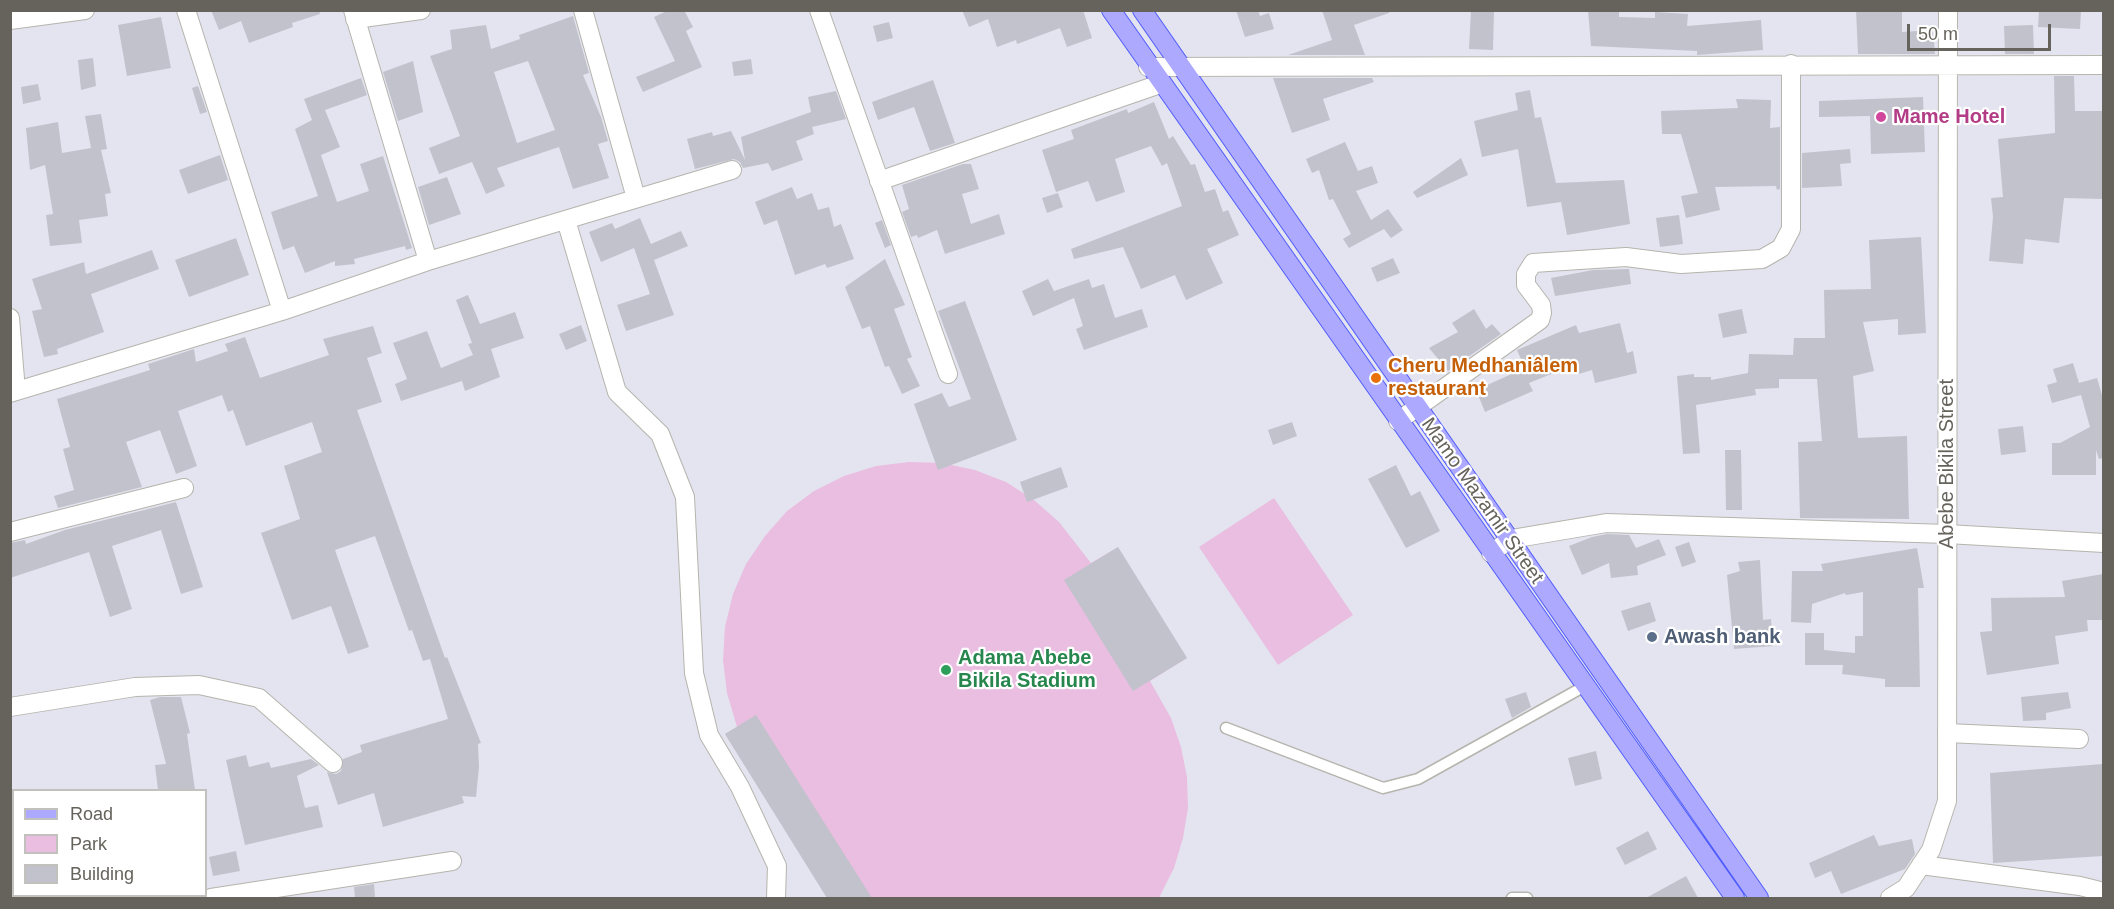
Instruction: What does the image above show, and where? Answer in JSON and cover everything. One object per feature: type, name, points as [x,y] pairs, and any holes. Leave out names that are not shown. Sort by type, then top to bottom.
[{"type":"main road","name":"Mamo Mazamir Street","points":[[1111,10],[1148,67],[1736,898]]},
{"type":"main road","name":"Mamo Mazamir Street","points":[[1142,10],[1759,898]]},
{"type":"street","points":[[10,20],[85,10]]},
{"type":"street","points":[[186,10],[282,311]]},
{"type":"street","points":[[421,10],[354,15],[428,261]]},
{"type":"street","points":[[583,10],[636,198]]},
{"type":"street","points":[[819,10],[948,374]]},
{"type":"street","name":"Abebe Bikila Street","points":[[1890,898],[1905,888],[1931,850],[1947,801],[1948,10]]},
{"type":"street","points":[[1398,421],[1540,320],[1541,305],[1526,285],[1526,274],[1533,263],[1626,257],[1682,264],[1762,259],[1781,248],[1791,229],[1791,64]]},
{"type":"street","points":[[1148,67],[1179,65],[2103,65]]},
{"type":"street","points":[[879,181],[1160,84]]},
{"type":"street","points":[[10,318],[13,392],[282,311],[428,261],[732,170]]},
{"type":"street","points":[[566,220],[617,392],[660,434],[685,497],[694,673],[709,735],[740,787],[777,866],[776,898]]},
{"type":"street","points":[[10,532],[184,488]]},
{"type":"street","points":[[1491,553],[1511,539],[1606,523],[1947,534],[2103,543]]},
{"type":"street","points":[[10,707],[135,687],[199,685],[260,698],[333,763]]},
{"type":"street","points":[[1947,733],[2079,739]]},
{"type":"street","points":[[211,898],[322,890],[452,861]]},
{"type":"street","points":[[1922,865],[2080,886],[2103,892]]},
{"type":"lane","points":[[1226,728],[1383,788],[1418,779],[1585,686]]},
{"type":"lane","points":[[1512,898],[1527,898]]},
{"type":"green space","name":"Adama Abebe Bikila Stadium","points":[[909,462],[942,463],[975,470],[1006,482],[1034,500],[1059,522],[1091,563],[1118,547],[1187,658],[1150,681],[1171,718],[1181,747],[1187,777],[1188,808],[1183,838],[1174,868],[1159,898],[827,898],[725,734],[737,727],[727,693],[723,660],[725,627],[733,594],[746,564],[765,536],[787,511],[814,491],[844,476],[876,466]]},
{"type":"green space","points":[[1274,498],[1353,615],[1278,665],[1199,547]]},
{"type":"building","points":[[211,10],[319,10],[320,14],[292,23],[293,27],[249,43],[241,21],[219,30]]},
{"type":"building","points":[[669,10],[684,10],[693,27],[686,31],[702,67],[643,92],[636,77],[675,61],[654,17]]},
{"type":"building","points":[[962,10],[1083,10],[1092,38],[1067,47],[1060,28],[1017,44],[1016,40],[997,47],[988,19],[969,27]]},
{"type":"building","points":[[1236,10],[1258,10],[1260,16],[1269,13],[1274,29],[1245,37]]},
{"type":"building","points":[[1322,10],[1389,10],[1389,13],[1354,25],[1365,55],[1288,55],[1332,40]]},
{"type":"building","points":[[1471,10],[1494,10],[1493,50],[1469,49]]},
{"type":"building","points":[[1588,10],[1619,10],[1619,17],[1655,18],[1655,12],[1688,14],[1687,26],[1761,20],[1763,50],[1697,55],[1697,51],[1591,46]]},
{"type":"building","points":[[1856,10],[1902,10],[1902,32],[1933,30],[1935,54],[1858,54]]},
{"type":"building","points":[[2039,10],[2081,10],[2080,29],[2038,27]]},
{"type":"building","points":[[573,16],[589,73],[583,75],[601,117],[608,141],[598,144],[609,178],[573,189],[559,147],[497,168],[505,186],[486,194],[472,162],[439,174],[429,148],[460,136],[430,56],[452,49],[450,30],[486,25],[491,49],[520,39],[519,35]],"holes":[[[528,61],[555,130],[517,143],[494,72]]]},
{"type":"building","points":[[161,17],[171,68],[127,76],[118,25]]},
{"type":"building","points":[[889,22],[893,38],[877,42],[873,26]]},
{"type":"building","points":[[2033,25],[2034,54],[2005,54],[2004,26]]},
{"type":"building","points":[[93,58],[96,86],[81,90],[78,60]]},
{"type":"building","points":[[751,59],[753,74],[734,76],[732,62]]},
{"type":"building","points":[[413,61],[423,112],[398,121],[383,72]]},
{"type":"building","points":[[2054,76],[2074,76],[2075,111],[2103,111],[2103,199],[2064,198],[2059,243],[2025,239],[2023,264],[1989,261],[1993,217],[1991,198],[2003,197],[1998,139],[2055,133]]},
{"type":"building","points":[[361,78],[367,95],[325,110],[340,147],[321,155],[337,202],[369,191],[360,164],[383,156],[412,248],[406,250],[405,246],[354,259],[355,264],[335,266],[335,261],[305,273],[294,246],[283,250],[271,212],[318,196],[295,129],[312,120],[304,99]]},
{"type":"building","points":[[1273,78],[1372,78],[1374,82],[1323,99],[1330,120],[1292,133]]},
{"type":"building","points":[[933,80],[955,143],[930,151],[914,107],[878,120],[872,102]]},
{"type":"building","points":[[38,84],[41,100],[23,104],[21,87]]},
{"type":"building","points":[[198,86],[207,112],[200,114],[192,88]]},
{"type":"building","points":[[1530,90],[1535,118],[1541,117],[1556,183],[1624,180],[1630,224],[1567,235],[1561,202],[1527,207],[1518,149],[1482,157],[1474,121],[1518,110],[1515,93]]},
{"type":"building","points":[[836,91],[846,119],[812,127],[814,134],[796,141],[803,160],[772,171],[768,163],[743,168],[740,162],[734,159],[695,169],[687,139],[712,132],[713,136],[731,131],[745,160],[741,137],[811,112],[808,97]]},
{"type":"building","points":[[1923,97],[1925,152],[1871,154],[1870,116],[1819,117],[1819,101]]},
{"type":"building","points":[[1736,99],[1771,100],[1770,128],[1780,127],[1780,189],[1777,190],[1776,186],[1715,187],[1720,210],[1686,218],[1681,196],[1698,193],[1681,134],[1662,134],[1661,111],[1738,108]]},
{"type":"building","points":[[1154,102],[1169,139],[1173,136],[1191,165],[1195,164],[1205,192],[1215,189],[1223,212],[1228,210],[1239,235],[1207,249],[1223,283],[1186,300],[1175,275],[1141,289],[1123,247],[1074,259],[1071,249],[1182,206],[1167,163],[1162,166],[1151,146],[1115,159],[1125,192],[1096,202],[1088,181],[1056,192],[1042,150],[1074,139],[1071,130],[1127,109],[1128,113]]},
{"type":"building","points":[[101,114],[107,149],[101,150],[111,193],[105,194],[108,216],[79,220],[82,243],[50,246],[46,215],[53,214],[45,165],[30,170],[26,128],[58,122],[62,153],[91,148],[85,116]]},
{"type":"building","points":[[1345,142],[1358,171],[1372,166],[1378,183],[1356,191],[1371,220],[1388,209],[1403,230],[1391,238],[1384,229],[1349,248],[1343,239],[1351,234],[1333,199],[1329,200],[1319,170],[1312,173],[1306,159]]},
{"type":"building","points":[[1850,149],[1851,163],[1840,164],[1842,186],[1802,188],[1802,153]]},
{"type":"building","points":[[220,155],[228,180],[188,194],[179,170]]},
{"type":"building","points":[[1461,158],[1468,175],[1417,198],[1413,192]]},
{"type":"building","points":[[963,164],[971,164],[979,189],[962,194],[971,224],[999,214],[1005,234],[945,254],[937,230],[918,238],[917,235],[911,237],[902,212],[909,209],[902,185]]},
{"type":"building","points":[[447,177],[461,214],[429,225],[418,187]]},
{"type":"building","points":[[792,187],[797,199],[812,193],[818,210],[829,207],[834,227],[841,224],[854,259],[827,268],[825,264],[795,275],[777,220],[764,225],[755,202]]},
{"type":"building","points":[[1058,193],[1063,207],[1047,213],[1042,198]]},
{"type":"building","points":[[1679,215],[1683,244],[1660,247],[1656,218]]},
{"type":"building","points":[[640,218],[651,244],[681,231],[688,246],[654,260],[674,315],[626,331],[617,305],[650,294],[634,248],[601,262],[589,232],[612,223],[615,229]]},
{"type":"building","points":[[882,220],[891,245],[885,248],[875,223]]},
{"type":"building","points":[[1921,237],[1926,333],[1898,335],[1898,319],[1863,322],[1874,371],[1853,376],[1858,438],[1907,436],[1909,519],[1800,518],[1798,442],[1822,441],[1817,379],[1779,379],[1779,388],[1755,389],[1756,395],[1696,405],[1700,453],[1683,454],[1677,376],[1694,374],[1694,377],[1711,377],[1711,380],[1748,373],[1749,354],[1793,355],[1794,338],[1825,338],[1824,290],[1871,289],[1869,240]]},
{"type":"building","points":[[236,238],[249,275],[189,297],[175,260]]},
{"type":"building","points":[[152,250],[159,269],[91,294],[104,332],[57,349],[58,354],[44,357],[32,311],[42,309],[32,279],[84,262],[86,274]]},
{"type":"building","points":[[1393,258],[1400,273],[1377,282],[1371,268]]},
{"type":"building","points":[[885,259],[905,305],[894,309],[912,357],[907,359],[920,386],[902,394],[889,366],[885,367],[870,326],[862,329],[845,287]]},
{"type":"building","points":[[1629,269],[1631,284],[1555,296],[1551,278],[1593,270]]},
{"type":"building","points":[[1048,279],[1054,291],[1089,279],[1092,288],[1104,284],[1115,318],[1142,309],[1148,327],[1084,350],[1076,329],[1083,326],[1074,298],[1033,316],[1022,291]]},
{"type":"building","points":[[468,295],[480,324],[515,312],[524,338],[491,349],[500,377],[465,391],[462,381],[401,401],[395,384],[407,379],[393,343],[427,331],[441,368],[473,355],[468,344],[472,343],[456,300]]},
{"type":"building","points":[[965,301],[1017,440],[938,470],[914,404],[942,393],[949,407],[971,399],[938,311]]},
{"type":"building","points":[[1474,309],[1486,329],[1492,324],[1501,334],[1448,371],[1429,348],[1458,332],[1452,323]]},
{"type":"building","points":[[1742,309],[1747,333],[1723,338],[1718,314]]},
{"type":"building","points":[[1620,323],[1627,353],[1633,351],[1637,373],[1595,383],[1592,370],[1579,374],[1576,364],[1529,383],[1533,391],[1485,412],[1476,390],[1525,368],[1517,350],[1576,325],[1579,333]]},
{"type":"building","points":[[581,325],[587,341],[566,350],[559,334]]},
{"type":"building","points":[[373,326],[382,353],[367,358],[382,402],[357,410],[445,658],[447,657],[481,743],[478,744],[479,767],[476,797],[462,796],[464,803],[383,827],[374,793],[338,805],[327,772],[336,774],[341,771],[343,759],[362,752],[360,745],[448,719],[430,659],[423,661],[412,630],[409,631],[375,536],[335,550],[369,647],[348,654],[331,606],[292,620],[261,533],[300,519],[284,466],[322,452],[312,422],[246,446],[233,410],[228,412],[222,395],[178,411],[197,466],[176,474],[160,430],[126,442],[142,487],[58,508],[54,496],[74,490],[63,449],[70,447],[57,399],[150,370],[148,364],[194,349],[196,362],[228,351],[225,344],[245,337],[260,378],[329,355],[323,339]]},
{"type":"building","points":[[2073,363],[2079,383],[2097,378],[2103,399],[2103,458],[2099,459],[2096,450],[2096,475],[2052,475],[2052,443],[2060,443],[2090,427],[2081,395],[2052,403],[2047,385],[2057,382],[2053,369]]},
{"type":"building","points":[[1292,422],[1297,436],[1273,445],[1268,430]]},
{"type":"building","points":[[2023,426],[2026,452],[2001,455],[1998,429]]},
{"type":"building","points":[[1725,450],[1741,450],[1742,510],[1726,510]]},
{"type":"building","points":[[1396,465],[1411,496],[1420,491],[1440,531],[1406,548],[1368,479]]},
{"type":"building","points":[[1061,467],[1068,487],[1027,502],[1020,482]]},
{"type":"building","points":[[176,502],[203,587],[181,594],[161,530],[112,546],[132,609],[110,617],[89,552],[10,578],[10,543],[25,540],[26,544],[65,530]]},
{"type":"building","points":[[1607,534],[1629,535],[1636,548],[1659,539],[1666,555],[1637,566],[1638,575],[1611,578],[1609,563],[1582,575],[1569,546]]},
{"type":"building","points":[[1689,542],[1696,562],[1682,567],[1675,547]]},
{"type":"building","points":[[1118,547],[1187,658],[1133,691],[1064,580]]},
{"type":"building","points":[[1917,548],[1924,588],[1918,588],[1920,687],[1885,687],[1885,679],[1842,674],[1843,665],[1805,665],[1805,633],[1824,633],[1824,650],[1855,653],[1855,636],[1863,636],[1863,592],[1846,595],[1845,593],[1812,604],[1811,623],[1791,622],[1792,571],[1823,571],[1821,564]]},
{"type":"building","points":[[1760,560],[1763,620],[1771,619],[1773,646],[1734,649],[1727,575],[1740,571],[1738,562]]},
{"type":"building","points":[[2103,574],[2103,620],[2087,620],[2088,631],[2055,636],[2059,664],[1987,675],[1980,632],[1992,631],[1991,598],[2065,597],[2062,581]]},
{"type":"building","points":[[1650,602],[1656,621],[1628,631],[1621,611]]},
{"type":"building","points":[[1526,692],[1531,707],[1512,718],[1505,699]]},
{"type":"building","points":[[2068,692],[2071,708],[2046,713],[2046,720],[2023,721],[2021,697]]},
{"type":"building","points":[[160,697],[181,697],[190,733],[187,734],[195,789],[158,789],[155,765],[166,764],[150,700]]},
{"type":"building","points":[[756,715],[872,898],[827,898],[725,734]]},
{"type":"building","points":[[1596,751],[1602,779],[1575,786],[1568,758]]},
{"type":"building","points":[[246,755],[249,767],[269,762],[271,768],[311,759],[319,765],[297,776],[305,808],[318,805],[323,827],[245,845],[226,760]]},
{"type":"building","points":[[2103,764],[2103,856],[1993,863],[1990,773]]},
{"type":"building","points":[[1648,831],[1657,849],[1625,865],[1616,848]]},
{"type":"building","points":[[1874,835],[1879,846],[1912,839],[1915,854],[1905,869],[1841,894],[1831,871],[1815,878],[1809,863]]},
{"type":"building","points":[[236,851],[240,871],[213,876],[209,857]]},
{"type":"building","points":[[1686,876],[1698,898],[1646,898]]},
{"type":"building","points":[[374,884],[375,898],[355,898],[354,887]]},
{"type":"place","name":"Mame Hotel","points":[[1881,117]]},
{"type":"place","name":"Cheru Medhaniâlem restaurant","points":[[1376,378]]},
{"type":"place","name":"Awash bank","points":[[1652,637]]},
{"type":"place","name":"Adama Abebe Bikila Stadium","points":[[946,670]]}]
